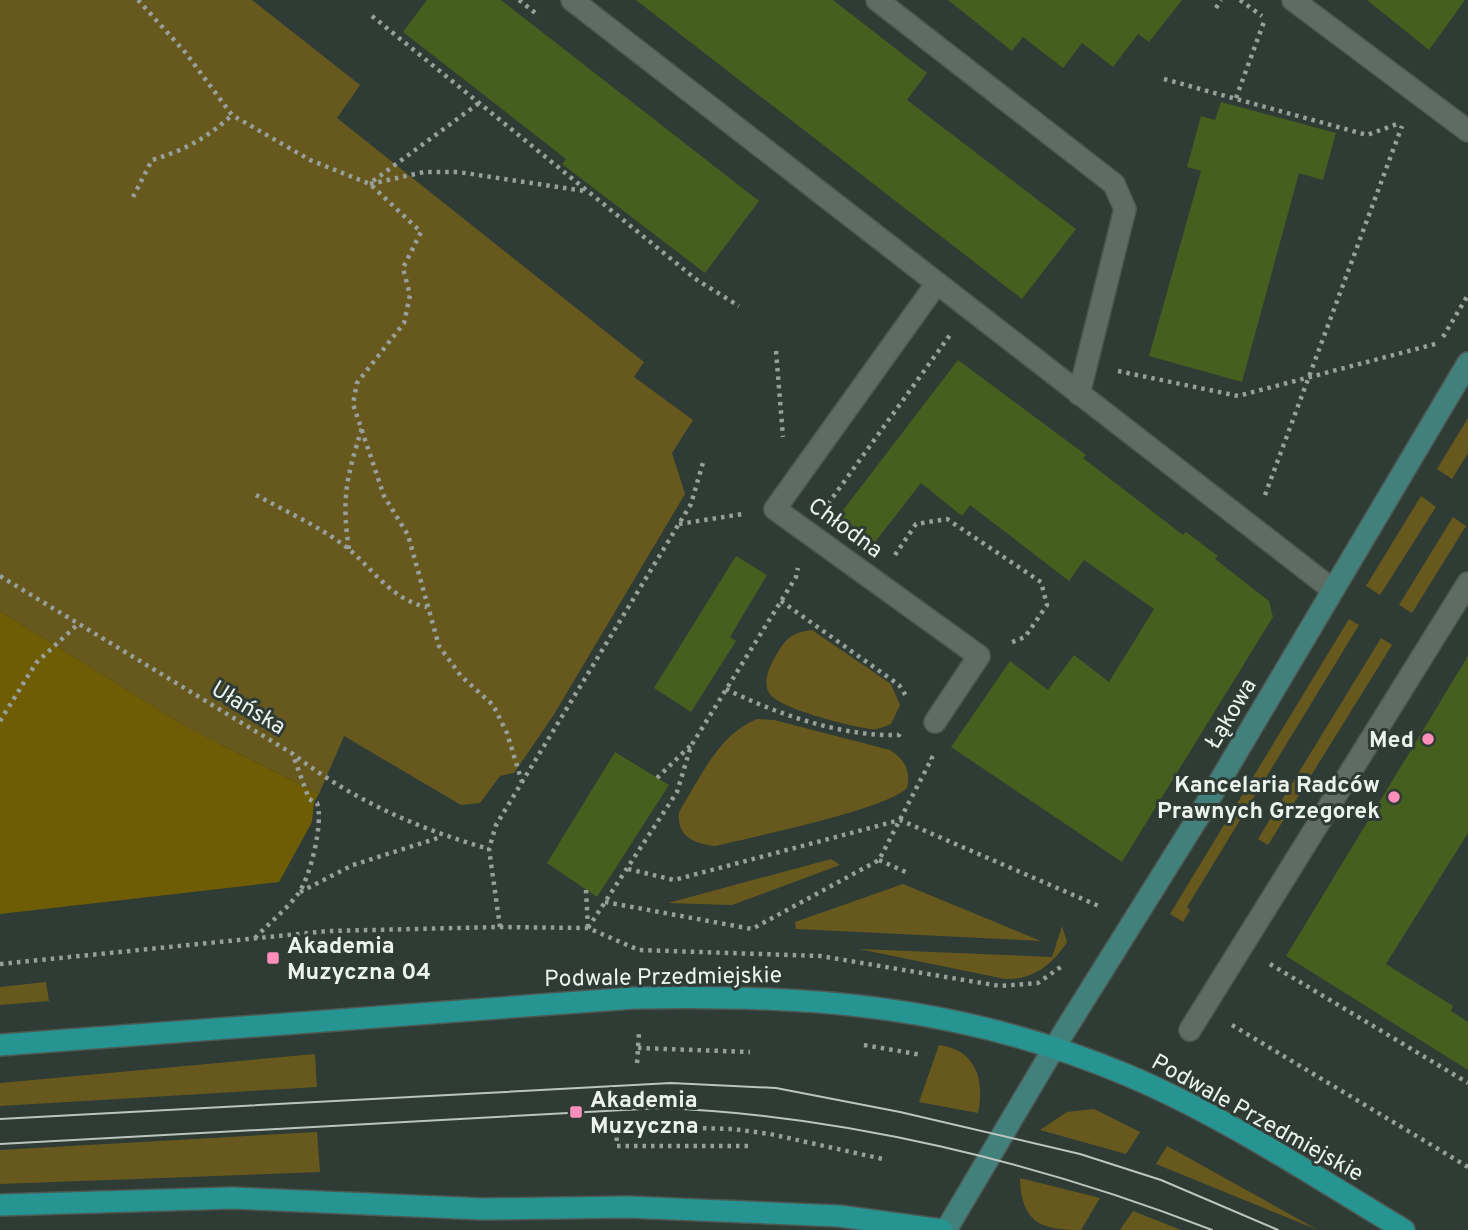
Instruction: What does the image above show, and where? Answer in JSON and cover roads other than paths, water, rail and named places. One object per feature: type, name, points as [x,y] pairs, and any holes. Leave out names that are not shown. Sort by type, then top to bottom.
[{"type":"main road","name":"Podwale Przedmiejskie","points":[[0,1045],[634,998],[724,996],[824,1000],[932,1014],[1054,1048],[1127,1074],[1183,1101],[1404,1230]]},
{"type":"main road","points":[[0,1205],[232,1198],[469,1209],[627,1207],[799,1221],[875,1219],[944,1230]]},
{"type":"street","points":[[572,0],[1333,590]]},
{"type":"street","points":[[877,0],[1114,184],[1125,209],[1079,394]]},
{"type":"street","points":[[1293,0],[1468,131]]},
{"type":"street","name":"Chłodna","points":[[935,722],[979,656],[775,509],[937,283]]},
{"type":"street","name":"Łąkowa","points":[[944,1230],[1199,816],[1468,363]]},
{"type":"street","points":[[1190,1030],[1468,583]]},
{"type":"tram line","points":[[0,1119],[671,1083],[776,1088],[900,1112],[1080,1154],[1161,1180],[1278,1230]]},
{"type":"tram line","points":[[0,1144],[661,1108],[800,1121],[941,1146],[1080,1184],[1212,1230]]},
{"type":"place","name":"Med","points":[[1428,739]]},
{"type":"place","name":"Kancelaria Radców Prawnych Grzegorek","points":[[1394,797]]},
{"type":"place","name":"Akademia Muzyczna 04","points":[[273,958]]},
{"type":"place","name":"Akademia Muzyczna","points":[[576,1112]]}]
